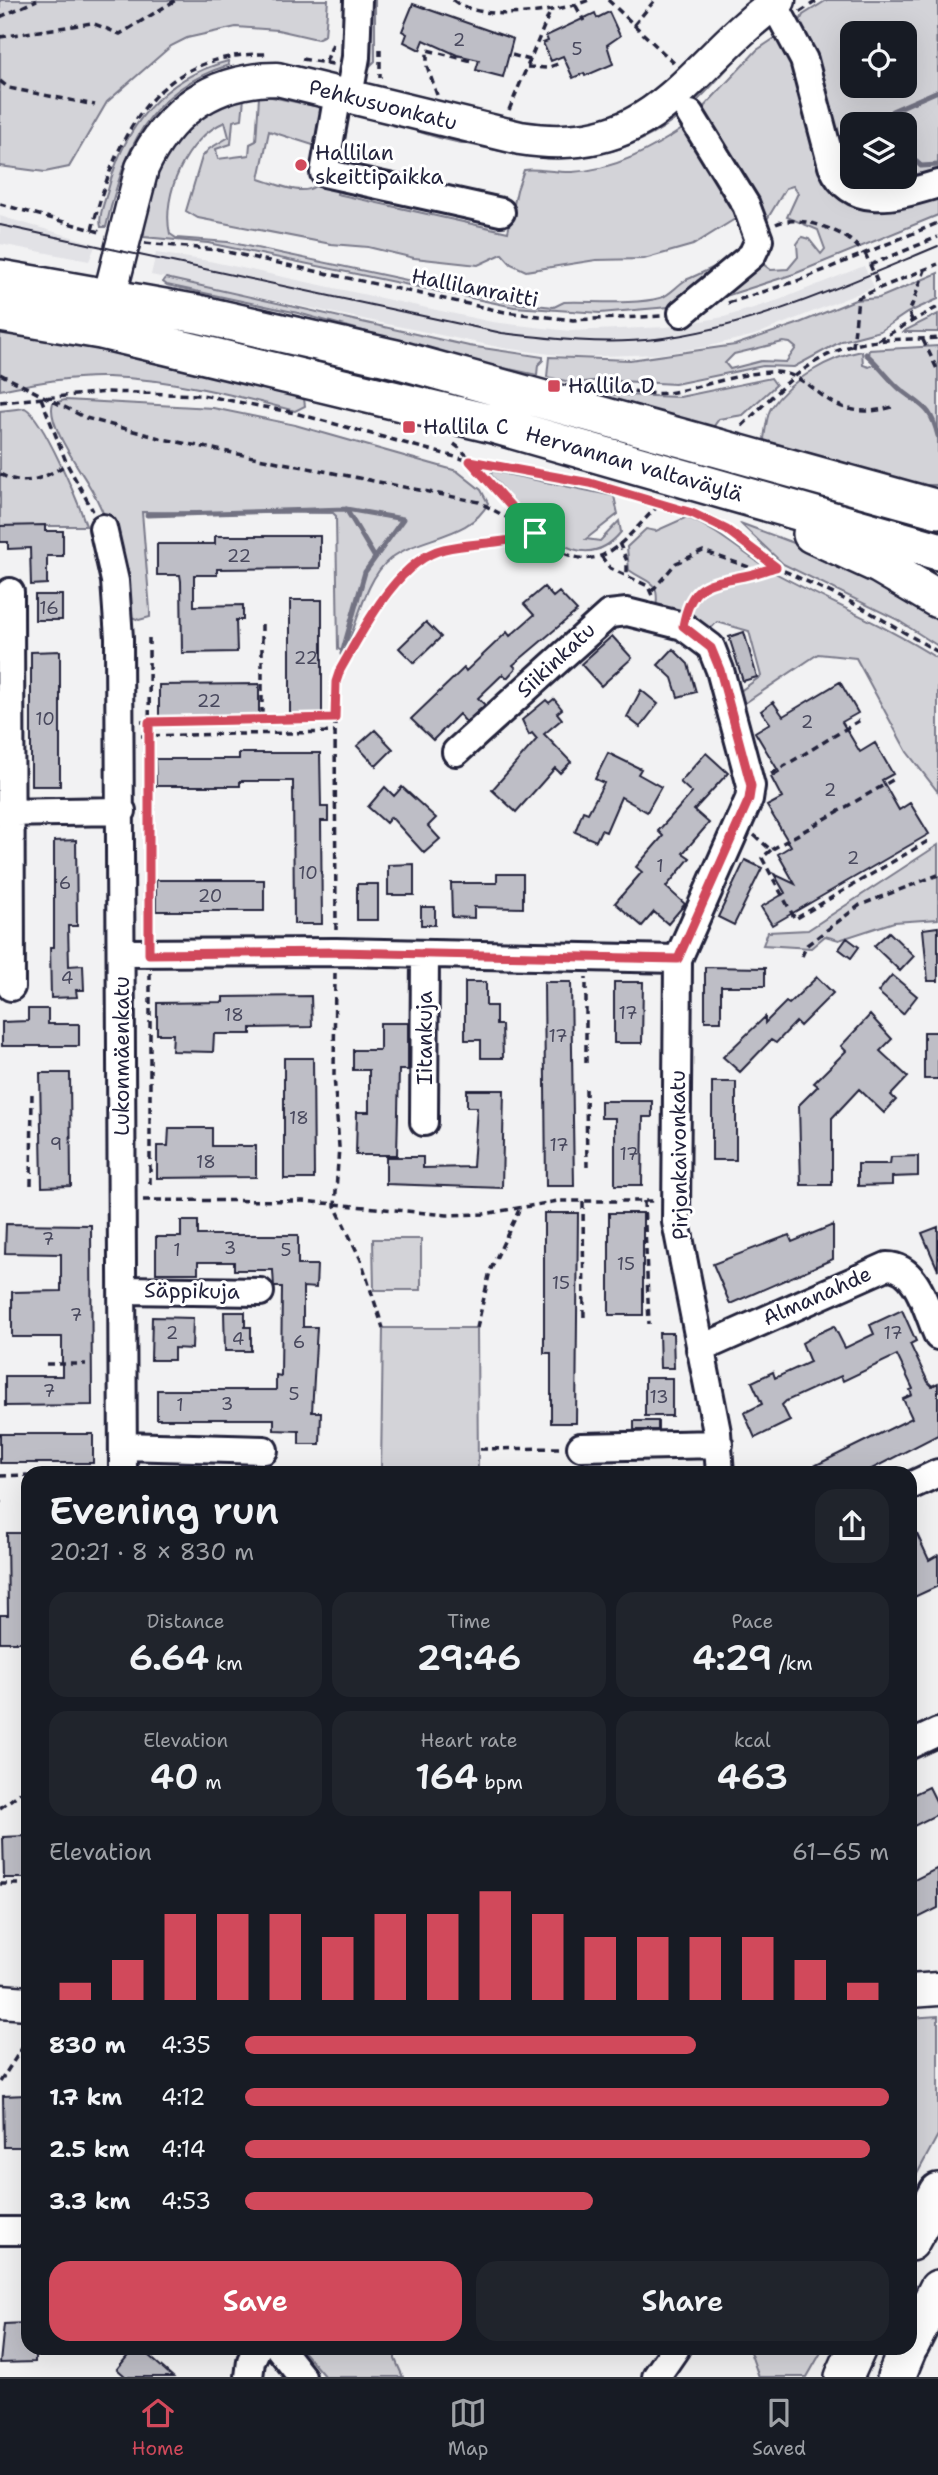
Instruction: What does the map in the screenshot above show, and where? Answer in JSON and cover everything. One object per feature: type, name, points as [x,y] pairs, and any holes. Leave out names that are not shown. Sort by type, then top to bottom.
[{"type":"highway","name":"Hervannan valtaväylä","points":[[0,279],[105,314],[938,551]]},
{"type":"highway","name":"Hervannan valtaväylä","points":[[0,313],[105,314],[396,359],[937,509]]},
{"type":"highway","points":[[662,473],[824,539],[880,565],[938,598]]},
{"type":"highway","points":[[917,2230],[938,2192]]},
{"type":"highway","points":[[917,2331],[938,2290]]},
{"type":"highway","points":[[844,2377],[854,2355]]},
{"type":"highway","points":[[896,2377],[905,2355]]},
{"type":"main road","name":"Pehkusuonkatu","points":[[105,314],[142,168],[152,148],[172,120],[196,100],[227,86],[258,79],[277,79],[541,142],[564,142],[604,136],[630,127],[676,96],[731,39],[777,2]]},
{"type":"main road","points":[[917,1990],[938,1989]]},
{"type":"main road","points":[[0,2001],[21,2002]]},
{"type":"street","points":[[358,0],[356,57],[324,173],[501,212]]},
{"type":"street","points":[[777,2],[804,60],[832,166],[840,179],[853,190],[881,198],[938,184]]},
{"type":"street","points":[[682,313],[689,304],[758,248],[758,233],[746,205],[690,114]]},
{"type":"street","name":"Lukonmäenkatu","points":[[103,528],[115,581],[119,638],[124,1466]]},
{"type":"street","points":[[10,592],[5,813],[11,987]]},
{"type":"street","name":"Siikinkatu","points":[[456,752],[600,620],[610,614],[626,612],[683,626],[711,648],[720,670],[751,786]]},
{"type":"street","points":[[121,953],[335,952],[678,959],[749,799],[751,786]]},
{"type":"street","points":[[5,813],[122,811]]},
{"type":"street","name":"Iitankuja","points":[[424,1122],[425,954]]},
{"type":"street","name":"Pirjonkaivonkatu","points":[[678,959],[676,1222],[719,1444],[720,1466]]},
{"type":"street","name":"Almanahde","points":[[700,1349],[887,1266],[899,1267],[909,1274],[938,1336]]},
{"type":"street","name":"Säppikuja","points":[[124,1290],[260,1292]]},
{"type":"street","points":[[581,1447],[719,1444]]},
{"type":"street","points":[[123,1446],[264,1450]]},
{"type":"street","points":[[917,1483],[938,1473]]},
{"type":"street","points":[[917,1742],[938,1732]]},
{"type":"street","points":[[0,2231],[21,2231]]},
{"type":"street","points":[[249,2377],[254,2355]]},
{"type":"street","points":[[285,2355],[302,2377]]},
{"type":"street","points":[[656,2377],[671,2355]]},
{"type":"path","points":[[0,17],[37,0]]},
{"type":"path","points":[[0,37],[92,23],[120,34],[176,0]]},
{"type":"path","points":[[453,0],[468,8],[497,12],[550,12],[589,0]]},
{"type":"path","points":[[608,0],[676,66]]},
{"type":"path","points":[[634,24],[655,0]]},
{"type":"path","points":[[576,5],[584,21]]},
{"type":"path","points":[[518,116],[507,114],[550,12]]},
{"type":"path","points":[[436,96],[427,66],[427,50],[471,61]]},
{"type":"path","points":[[512,55],[530,60]]},
{"type":"path","points":[[668,74],[685,57]]},
{"type":"path","points":[[527,67],[547,68],[560,64]]},
{"type":"path","points":[[0,81],[9,88],[95,105]]},
{"type":"path","name":"Hallilanraitti","points":[[0,204],[163,246],[218,250],[539,316],[628,320],[682,313]]},
{"type":"path","points":[[758,233],[783,220],[798,219],[846,237],[864,254],[880,288]]},
{"type":"path","points":[[724,304],[800,280],[938,223]]},
{"type":"path","points":[[870,265],[938,237]]},
{"type":"path","points":[[853,347],[858,298],[938,264]]},
{"type":"path","points":[[912,320],[909,313],[925,269]]},
{"type":"path","points":[[876,341],[938,307]]},
{"type":"path","points":[[741,427],[806,365],[876,341],[938,338]]},
{"type":"path","points":[[923,340],[938,371]]},
{"type":"path","points":[[589,386],[664,393],[774,372],[793,376],[823,398],[853,410],[872,412],[892,407]]},
{"type":"path","points":[[0,374],[86,418],[163,439],[479,502],[573,555],[601,556],[656,508]]},
{"type":"path","points":[[0,402],[41,396],[107,392],[202,395],[295,414],[470,461],[590,483],[692,513],[727,530],[776,567],[859,606],[938,652]]},
{"type":"path","points":[[41,396],[66,464],[103,528]]},
{"type":"path","points":[[470,461],[535,533]]},
{"type":"path","points":[[0,474],[10,479],[40,480],[66,464]]},
{"type":"path","points":[[383,1328],[361,1260],[335,1206],[339,1180],[334,1074],[336,682],[340,670],[387,594],[405,575],[442,550],[510,542],[535,533]]},
{"type":"path","points":[[620,542],[627,561],[627,576]]},
{"type":"path","points":[[650,617],[652,591],[676,563],[703,551],[760,571]]},
{"type":"path","points":[[601,556],[608,566],[652,591]]},
{"type":"path","points":[[683,626],[690,599],[698,590],[711,582],[776,567]]},
{"type":"path","points":[[262,624],[262,721]]},
{"type":"path","points":[[149,638],[150,1185]]},
{"type":"path","points":[[135,722],[335,718]]},
{"type":"path","points":[[751,786],[862,719]]},
{"type":"path","points":[[135,736],[335,732]]},
{"type":"path","points":[[896,778],[771,850],[762,858],[795,919],[928,841]]},
{"type":"path","points":[[738,823],[771,850]]},
{"type":"path","points":[[802,956],[807,944],[860,905],[938,875]]},
{"type":"path","points":[[586,969],[586,1063]]},
{"type":"path","points":[[586,1089],[587,1167]]},
{"type":"path","points":[[32,1091],[32,1185]]},
{"type":"path","points":[[137,1200],[303,1201],[447,1215],[519,1210],[533,1203],[660,1201]]},
{"type":"path","points":[[583,1201],[584,1322]]},
{"type":"path","points":[[644,1201],[649,1324]]},
{"type":"path","points":[[477,1328],[490,1271],[519,1210]]},
{"type":"path","points":[[46,1363],[86,1364]]},
{"type":"path","points":[[480,1449],[581,1447]]},
{"type":"path","points":[[0,1476],[21,1475]]},
{"type":"path","points":[[0,1808],[21,1792]]},
{"type":"path","points":[[0,1884],[21,1884]]},
{"type":"path","points":[[0,2082],[21,2050]]},
{"type":"shaded area","points":[[0,0],[328,0],[325,35],[317,39],[278,30],[236,27],[187,38],[171,46],[107,102],[69,167],[45,172],[0,166]]},
{"type":"shaded area","points":[[369,0],[375,0],[375,61],[371,65]]},
{"type":"shaded area","points":[[827,0],[938,0],[938,177],[917,183],[917,112],[840,112],[840,150],[798,25],[803,15]]},
{"type":"shaded area","points":[[778,36],[784,36],[829,179],[840,180],[840,189],[907,189],[938,193],[938,215],[794,274],[707,302],[760,262],[771,270],[788,269],[798,257],[797,244],[802,237],[809,239],[821,254],[825,249],[818,230],[787,217],[798,193],[793,186],[786,188],[763,226],[700,111],[757,50]]},
{"type":"shaded area","points":[[755,39],[697,101],[676,119],[652,135],[604,153],[556,158],[531,156],[453,141],[415,130],[563,152]]},
{"type":"shaded area","points":[[228,61],[229,65],[201,76],[178,90],[159,107],[131,149],[121,173],[106,227],[101,227],[101,213],[115,167],[136,126],[166,92],[184,79]]},
{"type":"shaded area","points":[[267,96],[329,109],[316,146],[269,131],[259,179],[296,190],[315,186],[338,189],[337,194],[508,232],[524,170],[572,172],[618,163],[647,150],[687,126],[720,173],[749,242],[733,255],[743,241],[742,231],[735,219],[693,245],[644,259],[596,260],[526,271],[511,264],[502,254],[478,265],[414,258],[368,247],[331,244],[198,218],[186,211],[202,157],[209,149],[229,137],[225,122],[199,140],[173,185],[168,219],[170,234],[176,238],[228,242],[515,303],[554,307],[564,302],[625,302],[660,298],[686,280],[728,259],[669,307],[600,313],[514,307],[208,243],[144,237],[151,190],[170,149],[184,132],[201,118],[221,106],[244,98],[242,119],[233,121],[231,144],[216,149],[218,159],[249,155],[250,144],[256,141],[259,97]]},
{"type":"shaded area","points":[[0,216],[96,244],[89,261],[0,244]]},
{"type":"shaded area","points":[[156,253],[209,261],[492,322],[570,331],[667,327],[724,317],[779,300],[864,266],[874,287],[755,335],[705,347],[659,354],[574,357],[503,348],[151,275]]},
{"type":"shaded area","points":[[938,273],[938,299],[907,313],[880,331],[842,341],[794,367],[763,366],[675,384],[602,380],[575,383],[547,377],[549,357],[630,360],[735,345],[797,324],[855,300],[879,298]],"holes":[[[783,342],[796,348],[786,362],[761,361],[730,369],[725,363],[734,354]]]},
{"type":"shaded area","points":[[166,278],[469,346],[543,357],[543,360],[538,365],[537,375],[476,362],[298,313],[167,285],[163,282]]},
{"type":"shaded area","points":[[938,314],[938,332],[904,332],[906,330]]},
{"type":"shaded area","points":[[0,328],[102,347],[146,361],[300,397],[304,399],[305,406],[295,411],[179,384],[131,378],[67,379],[0,390]]},
{"type":"shaded area","points":[[938,346],[938,485],[924,485],[763,445],[771,408],[789,388],[811,371],[837,358],[862,351],[863,365],[869,367],[877,363],[868,354],[869,350]]},
{"type":"shaded area","points":[[771,378],[776,385],[743,415],[719,419],[711,430],[596,394],[680,397]]},
{"type":"shaded area","points":[[65,400],[213,408],[295,425],[457,471],[481,490],[488,503],[470,523],[402,551],[382,567],[369,588],[347,646],[342,651],[338,649],[336,516],[333,513],[142,512],[150,617],[139,620],[129,616],[115,547],[104,514],[54,421],[53,403]]},
{"type":"shaded area","points":[[25,408],[33,415],[50,444],[86,526],[0,526],[0,411]]},
{"type":"shaded area","points":[[492,471],[614,496],[618,514],[586,539],[600,541],[619,521],[621,532],[604,547],[586,551],[568,547],[533,522],[491,475]]},
{"type":"shaded area","points":[[846,501],[938,526],[938,539],[844,505]]},
{"type":"shaded area","points":[[687,517],[712,530],[777,574],[879,625],[938,659],[938,792],[907,752],[856,658],[818,654],[739,707],[739,692],[761,676],[749,631],[717,622],[709,630],[656,610],[655,588],[629,570],[627,547],[646,529],[656,531]]},
{"type":"shaded area","points":[[740,523],[818,552],[938,613],[938,646],[896,619],[783,564]]},
{"type":"shaded area","points":[[938,845],[938,919],[894,922],[839,940],[825,936],[811,948],[763,945],[768,932],[808,930]]},
{"type":"shaded area","points":[[373,1239],[421,1239],[421,1290],[374,1290]]},
{"type":"shaded area","points":[[383,1328],[477,1328],[478,1466],[381,1466]]},
{"type":"shaded area","points":[[938,2016],[938,2135],[917,2174],[917,2018]]},
{"type":"shaded area","points":[[306,2355],[395,2355],[403,2377],[325,2377]]},
{"type":"shaded area","points":[[751,2355],[820,2355],[807,2377],[759,2377]]},
{"type":"building","points":[[413,4],[513,39],[503,77],[476,70],[479,60],[457,55],[424,40],[420,50],[404,42],[407,34],[402,31]]},
{"type":"building","points":[[609,12],[620,36],[607,45],[613,64],[573,78],[563,56],[551,61],[543,43],[548,41],[546,36],[595,13],[597,18]]},
{"type":"building","points":[[45,525],[45,531],[63,531],[63,556],[47,556],[47,584],[31,585],[30,548],[8,549],[8,542],[0,542],[0,526]]},
{"type":"building","points":[[215,536],[320,536],[320,568],[217,569],[217,575],[194,575],[194,606],[243,605],[243,620],[236,620],[237,652],[182,653],[180,575],[157,575],[157,544],[215,544]]},
{"type":"building","points":[[544,587],[553,597],[559,592],[577,611],[513,665],[516,668],[507,678],[503,674],[478,698],[485,705],[466,722],[459,714],[433,740],[411,719],[464,668],[466,671],[507,632],[510,636],[534,615],[524,604]]},
{"type":"building","points":[[35,595],[62,595],[62,620],[35,620]]},
{"type":"building","points":[[290,600],[322,600],[322,715],[290,716]]},
{"type":"building","points":[[426,622],[441,637],[414,663],[399,648]]},
{"type":"building","points":[[744,632],[757,677],[743,681],[729,637]]},
{"type":"building","points":[[612,636],[632,658],[601,686],[581,664]]},
{"type":"building","points":[[673,649],[688,664],[696,692],[678,697],[672,678],[658,665]]},
{"type":"building","points":[[60,651],[60,786],[31,786],[31,652]]},
{"type":"building","points":[[840,682],[858,713],[842,722],[860,752],[875,743],[893,774],[882,780],[899,810],[910,803],[929,834],[772,925],[761,907],[785,893],[774,874],[795,884],[778,854],[791,846],[767,806],[782,798],[771,777],[779,772],[755,732],[770,723],[761,711],[773,702],[783,716]]},
{"type":"building","points":[[259,684],[259,717],[159,717],[159,685]]},
{"type":"building","points":[[641,690],[658,704],[640,727],[627,717]]},
{"type":"building","points":[[554,699],[562,709],[557,713],[562,719],[544,734],[571,762],[560,773],[555,768],[516,812],[492,790],[537,739],[532,733],[529,735],[522,720],[546,700],[549,703]]},
{"type":"building","points":[[375,730],[393,749],[376,766],[357,746]]},
{"type":"building","points":[[239,753],[320,753],[321,807],[328,807],[328,821],[321,821],[322,924],[294,924],[293,781],[240,781],[240,786],[156,786],[155,759],[239,759]]},
{"type":"building","points":[[608,753],[641,769],[638,774],[661,787],[647,812],[621,797],[606,832],[601,830],[596,841],[575,832],[583,811],[588,813],[604,783],[595,779]]},
{"type":"building","points":[[706,753],[728,773],[694,810],[709,823],[683,853],[690,858],[666,887],[685,904],[668,924],[654,912],[642,926],[615,903],[642,872],[636,867],[663,836],[658,831],[692,793],[680,782]]},
{"type":"building","points":[[385,787],[394,796],[402,787],[436,818],[428,826],[440,839],[424,853],[391,817],[386,823],[368,807]]},
{"type":"building","points":[[76,840],[77,926],[68,926],[69,966],[83,965],[84,990],[76,990],[77,997],[51,998],[54,841]]},
{"type":"building","points":[[745,860],[762,868],[734,925],[718,917]]},
{"type":"building","points":[[414,864],[414,895],[388,895],[388,865]]},
{"type":"building","points":[[497,874],[523,874],[523,908],[474,907],[474,918],[452,917],[451,883],[497,883]]},
{"type":"building","points":[[156,880],[264,880],[264,911],[156,911]]},
{"type":"building","points":[[357,884],[378,884],[378,920],[357,920]]},
{"type":"building","points":[[421,907],[435,907],[435,925],[421,925]]},
{"type":"building","points":[[938,927],[938,981],[928,981],[923,929]]},
{"type":"building","points":[[889,932],[914,956],[900,971],[874,946]]},
{"type":"building","points":[[847,938],[859,947],[851,958],[839,949]]},
{"type":"building","points":[[705,967],[765,968],[765,986],[721,986],[721,1021],[705,1021]]},
{"type":"building","points":[[892,975],[917,996],[903,1014],[878,992]]},
{"type":"building","points":[[817,977],[833,993],[800,1026],[796,1022],[776,1043],[771,1040],[740,1072],[723,1057],[765,1017],[765,1023]]},
{"type":"building","points":[[465,982],[486,982],[486,1006],[496,1006],[496,1025],[502,1025],[503,1058],[481,1058],[481,1040],[465,1040]]},
{"type":"building","points":[[544,982],[571,982],[574,1186],[546,1186]]},
{"type":"building","points":[[614,982],[643,982],[642,1043],[614,1043]]},
{"type":"building","points":[[311,996],[312,1027],[251,1028],[251,1034],[214,1034],[213,1052],[172,1051],[173,1034],[157,1034],[157,1003],[223,1002],[223,997]]},
{"type":"building","points":[[28,1009],[48,1009],[48,1024],[79,1024],[79,1046],[2,1046],[2,1022],[28,1021]]},
{"type":"building","points":[[870,1015],[892,1039],[880,1051],[908,1077],[891,1095],[896,1100],[884,1113],[859,1089],[832,1118],[832,1185],[801,1185],[799,1105],[818,1086],[814,1083],[846,1051],[841,1046]]},
{"type":"building","points":[[380,1023],[408,1023],[408,1070],[399,1070],[397,1155],[356,1155],[357,1112],[369,1112],[369,1070],[353,1070],[353,1050],[380,1050]]},
{"type":"building","points":[[924,1032],[938,1032],[938,1079],[924,1079]]},
{"type":"building","points":[[284,1058],[313,1058],[314,1179],[284,1179]]},
{"type":"building","points":[[40,1073],[70,1073],[71,1186],[42,1187]]},
{"type":"building","points":[[712,1082],[736,1082],[736,1160],[712,1160]]},
{"type":"building","points":[[467,1090],[504,1090],[502,1188],[386,1184],[386,1157],[423,1157],[423,1168],[473,1167],[477,1107],[467,1107]]},
{"type":"building","points":[[601,1101],[652,1101],[652,1117],[643,1117],[642,1185],[615,1185],[615,1118],[601,1118]]},
{"type":"building","points":[[169,1128],[212,1128],[212,1146],[256,1146],[256,1177],[157,1178],[157,1146],[168,1146]]},
{"type":"building","points":[[918,1156],[918,1176],[892,1177],[892,1185],[858,1186],[858,1164],[890,1164],[891,1157]]},
{"type":"building","points":[[544,1213],[578,1213],[576,1423],[551,1423],[551,1353],[544,1353]]},
{"type":"building","points":[[609,1213],[643,1213],[643,1315],[609,1315]]},
{"type":"building","points":[[181,1221],[198,1221],[198,1235],[298,1235],[298,1265],[317,1265],[316,1288],[303,1287],[303,1327],[317,1327],[312,1412],[321,1412],[320,1444],[299,1444],[299,1431],[274,1430],[274,1419],[157,1419],[157,1390],[276,1390],[276,1375],[281,1376],[282,1287],[274,1287],[273,1270],[234,1270],[234,1262],[198,1262],[198,1273],[156,1273],[156,1237],[181,1237]]},
{"type":"building","points":[[6,1224],[91,1225],[92,1405],[5,1406],[5,1376],[62,1376],[62,1337],[12,1337],[12,1292],[61,1291],[61,1254],[5,1253]]},
{"type":"building","points":[[833,1225],[833,1259],[730,1304],[713,1264],[789,1235],[792,1242]]},
{"type":"building","points":[[938,1227],[938,1270],[922,1233]]},
{"type":"building","points":[[902,1310],[916,1341],[910,1344],[928,1382],[932,1386],[938,1383],[938,1435],[878,1466],[814,1466],[912,1418],[903,1399],[912,1395],[910,1390],[913,1389],[897,1355],[843,1381],[841,1376],[786,1401],[782,1405],[790,1421],[755,1438],[744,1413],[762,1404],[752,1382],[773,1372],[775,1378],[810,1362],[802,1343],[819,1333],[834,1326],[845,1348],[874,1334],[870,1325]]},
{"type":"building","points":[[224,1312],[245,1312],[245,1327],[251,1327],[251,1351],[225,1351]]},
{"type":"building","points":[[152,1317],[193,1318],[192,1349],[174,1348],[174,1360],[151,1360]]},
{"type":"building","points":[[659,1333],[673,1333],[674,1368],[660,1368]]},
{"type":"building","points":[[645,1378],[672,1378],[672,1416],[645,1416]]},
{"type":"building","points":[[634,1421],[658,1421],[658,1430],[634,1430]]},
{"type":"building","points":[[0,1434],[93,1434],[93,1463],[0,1463]]},
{"type":"building","points":[[7,1533],[21,1533],[21,1642],[0,1642],[0,1615],[8,1615]]},
{"type":"building","points":[[917,1534],[929,1560],[938,1555],[938,1586],[917,1596]]},
{"type":"building","points":[[929,1787],[938,1805],[938,1814],[917,1824],[917,1793]]},
{"type":"building","points":[[21,1836],[21,1878],[4,1878],[3,1837]]},
{"type":"building","points":[[938,1868],[938,1908],[917,1918],[917,1878]]},
{"type":"building","points":[[21,2095],[21,2147],[4,2147],[3,2096]]},
{"type":"building","points":[[21,2323],[21,2355],[35,2355],[35,2362],[0,2363],[4,2324]]},
{"type":"building","points":[[128,2355],[148,2355],[173,2377],[126,2377],[117,2369]]},
{"type":"waterway","points":[[938,29],[938,43]]},
{"type":"waterway","points":[[892,112],[938,91]]},
{"type":"waterway","points":[[917,162],[921,166],[938,165]]},
{"type":"waterway","points":[[866,354],[897,386],[925,408],[938,436]]},
{"type":"waterway","points":[[346,509],[374,556]]},
{"type":"waterway","points":[[147,515],[346,509],[403,519],[365,572],[342,654]]},
{"type":"tram line","points":[[0,225],[502,333],[598,341],[656,339],[729,325],[800,302],[938,246]]},
{"type":"place","name":"Hallilan skeittipaikka","points":[[301,165]]},
{"type":"place","name":"Hallila D","points":[[554,386]]},
{"type":"place","name":"Hallila C","points":[[409,427]]},
{"type":"route","points":[[470,461],[590,483],[692,513],[727,530],[776,567],[747,576],[711,582],[694,593],[686,609],[683,626],[703,639],[711,648],[720,670],[751,786],[749,799],[678,959],[335,952],[149,954],[149,722],[335,718],[336,682],[340,670],[387,594],[412,568],[442,550],[510,542],[535,533],[470,461]]}]
